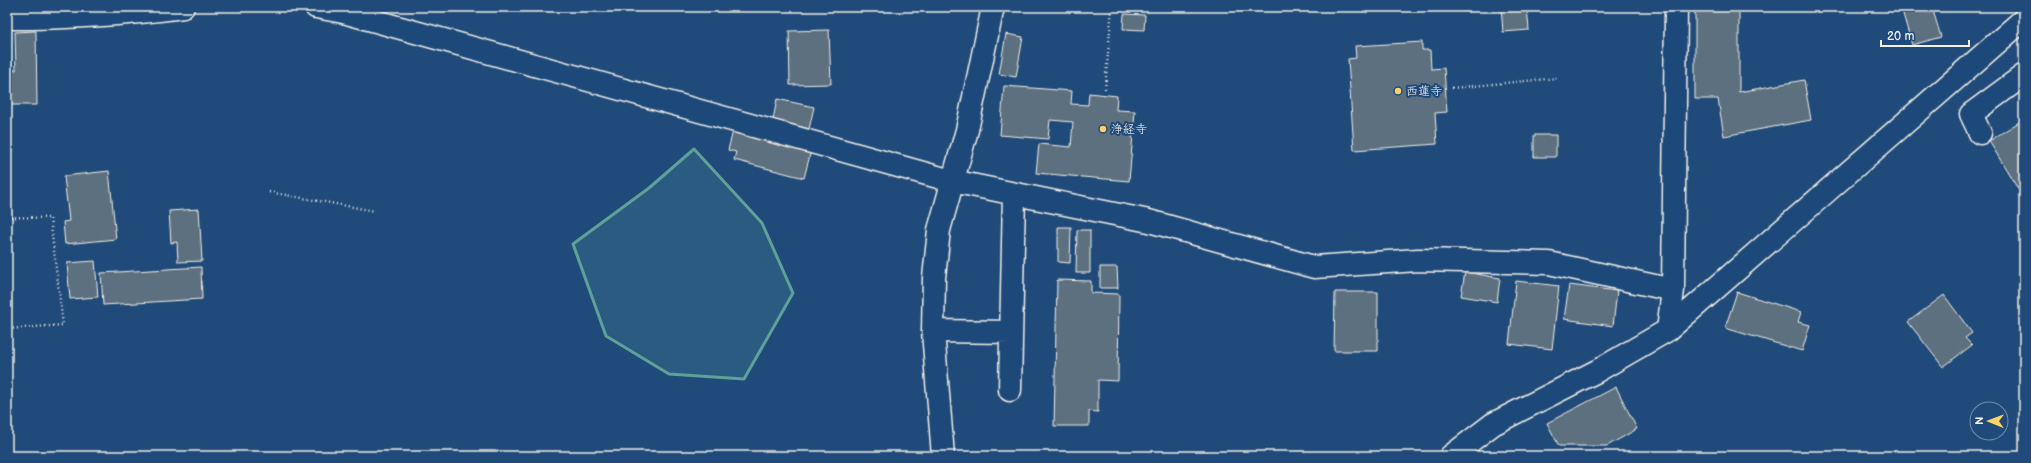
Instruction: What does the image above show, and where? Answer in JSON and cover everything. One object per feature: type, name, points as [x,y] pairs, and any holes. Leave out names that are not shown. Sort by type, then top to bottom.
[{"type":"street","points":[[7,18],[61,18],[137,13],[183,7]]},
{"type":"street","points":[[316,7],[343,12],[952,180],[1014,194],[1149,220],[1314,267],[1418,260],[1549,262],[1673,290]]},
{"type":"street","points":[[943,456],[933,331],[934,278],[939,230],[967,130],[993,7]]},
{"type":"street","points":[[1668,330],[1673,290],[1676,7]]},
{"type":"street","points":[[1451,456],[1493,424],[1597,372],[1668,330],[2024,19]]},
{"type":"street","points":[[1980,133],[1971,114],[2024,74]]},
{"type":"street","points":[[1010,390],[1014,194]]},
{"type":"street","points":[[933,331],[1011,332]]},
{"type":"path","points":[[1105,88],[1112,7]]},
{"type":"path","points":[[1452,88],[1557,78]]},
{"type":"path","points":[[269,192],[375,211]]},
{"type":"path","points":[[7,217],[50,218],[63,326],[7,329]]},
{"type":"highlighted area","points":[[694,149],[762,223],[793,293],[744,379],[669,374],[606,336],[573,244],[649,188]]},
{"type":"building","points":[[1501,7],[1527,7],[1529,30],[1503,32]]},
{"type":"building","points":[[1695,7],[1739,7],[1739,92],[1804,80],[1811,120],[1724,136],[1718,99],[1695,99]]},
{"type":"building","points":[[1901,7],[1932,7],[1941,37],[1912,45]]},
{"type":"building","points":[[1943,7],[1961,7],[1944,11]]},
{"type":"building","points":[[1124,14],[1145,15],[1144,30],[1123,29]]},
{"type":"building","points":[[829,30],[831,84],[790,85],[789,31]]},
{"type":"building","points":[[36,31],[37,105],[7,105],[7,70],[16,70],[15,32]]},
{"type":"building","points":[[1006,34],[1023,37],[1016,77],[999,74]]},
{"type":"building","name":"西蓮寺","points":[[1422,42],[1422,50],[1430,50],[1431,69],[1444,68],[1447,112],[1435,113],[1437,144],[1354,150],[1348,59],[1356,58],[1355,46]]},
{"type":"building","name":"浄経寺","points":[[1004,86],[1072,91],[1071,104],[1088,105],[1089,93],[1117,96],[1116,110],[1135,111],[1129,181],[1036,173],[1039,144],[1071,147],[1073,122],[1050,120],[1048,139],[1000,135]]},
{"type":"building","points":[[777,99],[814,107],[809,129],[773,120]]},
{"type":"building","points":[[2024,119],[2024,199],[1989,141]]},
{"type":"building","points":[[733,131],[811,151],[804,178],[734,160],[736,152],[728,150]]},
{"type":"building","points":[[1534,135],[1556,135],[1556,157],[1534,157]]},
{"type":"building","points":[[109,171],[116,239],[65,244],[63,222],[69,221],[64,176]]},
{"type":"building","points":[[199,209],[202,261],[178,262],[177,242],[171,243],[169,211]]},
{"type":"building","points":[[1058,227],[1071,227],[1070,263],[1058,262]]},
{"type":"building","points":[[1077,230],[1090,230],[1090,273],[1076,273]]},
{"type":"building","points":[[95,261],[98,297],[70,299],[67,263]]},
{"type":"building","points":[[201,267],[202,299],[103,305],[101,273]]},
{"type":"building","points":[[1100,267],[1117,267],[1118,288],[1100,288]]},
{"type":"building","points":[[1465,272],[1500,278],[1497,302],[1461,296]]},
{"type":"building","points":[[1057,280],[1091,281],[1091,293],[1119,294],[1118,381],[1098,380],[1098,412],[1089,411],[1089,426],[1054,426]]},
{"type":"building","points":[[1516,281],[1559,286],[1552,349],[1509,344]]},
{"type":"building","points":[[1569,285],[1617,291],[1613,326],[1564,319]]},
{"type":"building","points":[[1335,292],[1378,292],[1378,351],[1334,351]]},
{"type":"building","points":[[1737,292],[1801,312],[1798,322],[1810,325],[1802,351],[1725,328]]},
{"type":"building","points":[[1944,295],[1972,333],[1965,338],[1972,345],[1943,367],[1908,322]]},
{"type":"building","points":[[1616,387],[1637,429],[1607,446],[1559,446],[1547,423]]},
{"type":"place","name":"西蓮寺","points":[[1398,91]]},
{"type":"place","name":"浄経寺","points":[[1103,129]]}]
